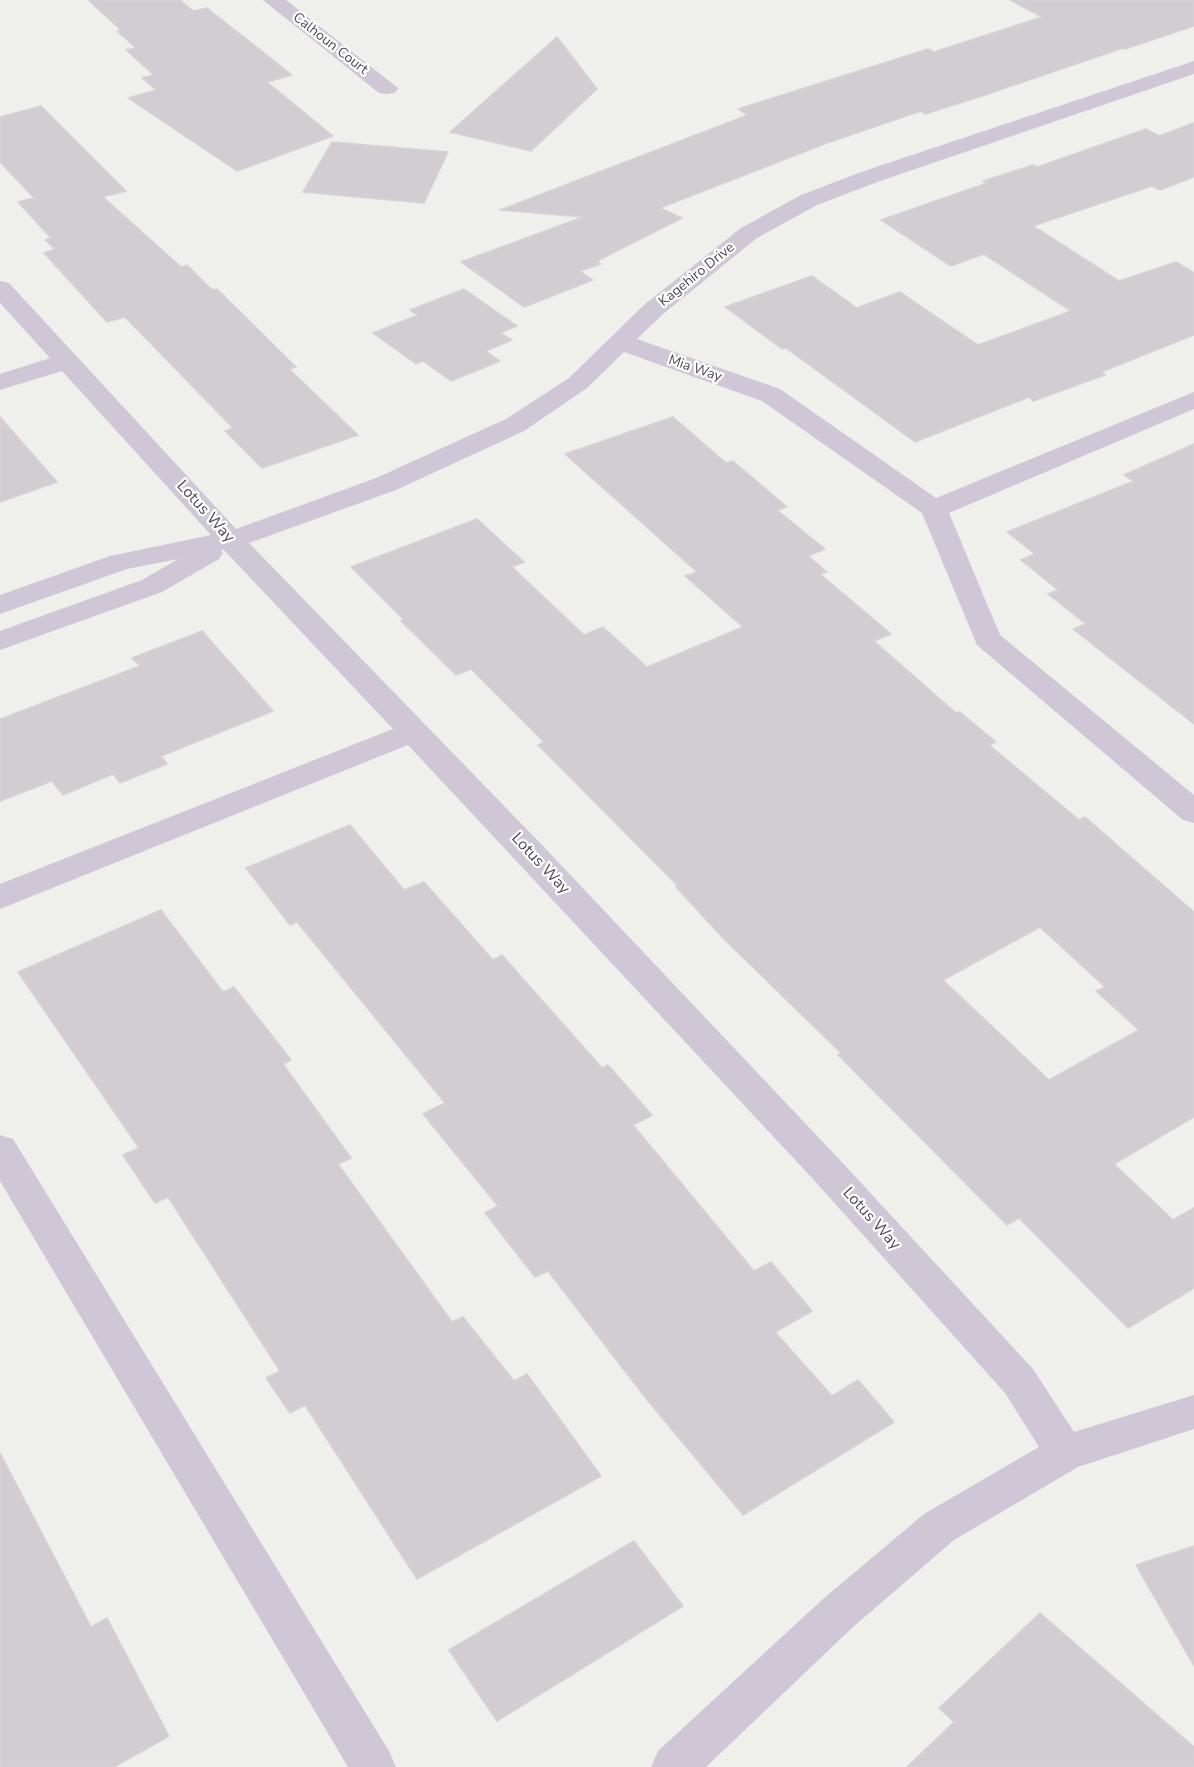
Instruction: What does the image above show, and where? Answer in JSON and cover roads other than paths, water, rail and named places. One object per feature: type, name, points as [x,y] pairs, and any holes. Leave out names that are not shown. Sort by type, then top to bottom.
[{"type":"street","name":"Calhoun Court","points":[[273,0],[387,88]]},
{"type":"street","name":"Kagehiro Drive","points":[[231,540],[386,484],[515,425],[578,383],[654,309],[749,233],[809,200],[872,176],[1194,67]]},
{"type":"street","points":[[1161,78],[1186,91]]},
{"type":"street","name":"Lotus Way","points":[[0,288],[231,540],[800,1142],[1019,1381],[1065,1453]]},
{"type":"street","name":"Mia Way","points":[[620,342],[771,395],[934,509]]},
{"type":"street","points":[[0,382],[67,361]]},
{"type":"street","points":[[1194,400],[934,509],[987,639],[1194,812]]},
{"type":"street","points":[[0,605],[120,562],[231,540]]},
{"type":"street","points":[[0,641],[152,586],[231,540]]},
{"type":"street","points":[[0,897],[413,732]]},
{"type":"street","points":[[0,1149],[373,1767]]},
{"type":"street","points":[[674,1767],[838,1613],[939,1527],[1065,1453],[1194,1412]]}]
